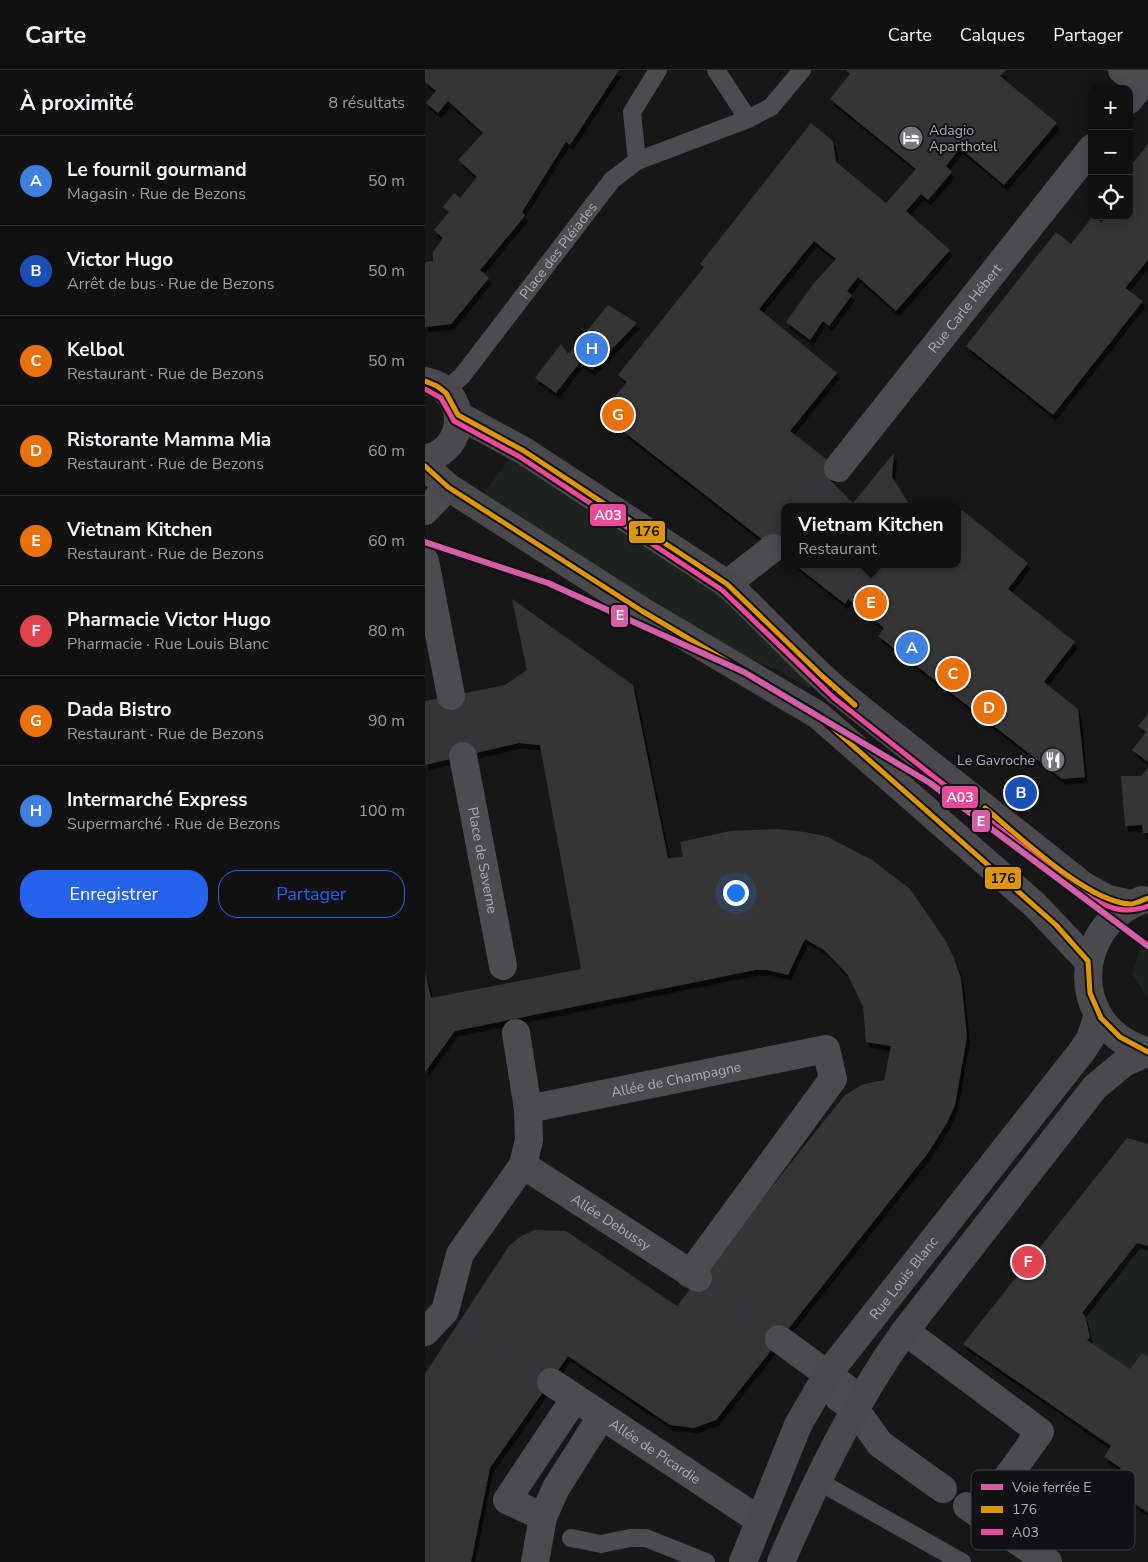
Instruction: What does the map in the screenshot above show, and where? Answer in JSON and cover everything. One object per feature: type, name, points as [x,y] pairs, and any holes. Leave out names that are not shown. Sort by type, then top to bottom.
[{"type":"main road","points":[[425,459],[445,451],[453,441],[458,428],[458,415],[454,401],[435,386]]},
{"type":"main road","points":[[458,415],[524,452],[727,584],[753,608],[808,666],[1084,886],[1107,899],[1139,901]]},
{"type":"main road","points":[[425,466],[448,487],[642,611],[818,715],[1042,912],[1088,961]]},
{"type":"main road","points":[[1139,901],[1111,919],[1096,938],[1088,961],[1087,980],[1091,998],[1098,1015],[1111,1032],[1128,1044],[1148,1052]]},
{"type":"main road","name":"Rue Louis Blanc","points":[[743,1562],[798,1425],[827,1375],[1083,1052],[1090,1039],[1098,1015]]},
{"type":"main road","points":[[781,1562],[816,1480],[878,1370],[905,1331],[1095,1087],[1124,1063],[1148,1052]]},
{"type":"street","name":"Rue Carle Hébert","points":[[838,468],[1088,153]]},
{"type":"street","points":[[425,510],[448,487]]},
{"type":"street","points":[[727,584],[773,548]]},
{"type":"street","points":[[425,561],[451,696]]},
{"type":"street","name":"Place de Saverne","points":[[463,756],[503,966]]},
{"type":"street","points":[[425,1332],[453,1315],[460,1254],[523,1165],[529,1140],[528,1109],[516,1033]]},
{"type":"street","name":"Allée de Champagne","points":[[528,1109],[826,1049],[833,1079],[694,1276]]},
{"type":"street","name":"Allée Debussy","points":[[523,1165],[694,1276]]},
{"type":"street","points":[[905,1331],[1040,1432],[1007,1470]]},
{"type":"street","points":[[779,1339],[846,1388],[839,1398],[855,1409],[880,1444],[943,1489]]},
{"type":"street","name":"Allée de Picardie","points":[[551,1382],[601,1417],[759,1520]]},
{"type":"street","points":[[543,1517],[507,1500],[575,1398]]},
{"type":"street","points":[[535,1562],[543,1517],[556,1488],[601,1417]]},
{"type":"street","points":[[1031,1550],[1048,1562]]},
{"type":"lane","points":[[637,161],[632,112],[658,70]]},
{"type":"lane","points":[[716,70],[749,119]]},
{"type":"lane","name":"Place des Pléiades","points":[[435,386],[463,376],[612,180],[637,161],[749,119],[771,107],[802,70]]},
{"type":"lane","points":[[816,1480],[962,1562]]},
{"type":"lane","points":[[571,1538],[601,1544],[630,1538],[646,1538],[706,1562]]},
{"type":"shaded area","points":[[509,459],[724,597],[813,685],[808,688],[783,673],[716,643],[483,495]]},
{"type":"shaded area","points":[[1148,945],[1148,999],[1133,975],[1139,950]]},
{"type":"shaded area","points":[[1137,1243],[1148,1246],[1148,1357],[1142,1353],[1130,1369],[1087,1340],[1090,1337],[1085,1316],[1082,1313]]},
{"type":"building","points":[[425,70],[619,70],[570,145],[566,142],[522,212],[525,215],[524,217],[480,270],[489,278],[451,324],[425,327],[425,262],[433,261],[433,252],[443,238],[434,230],[449,212],[443,207],[454,193],[460,198],[477,177],[458,160],[483,133],[448,101],[438,113],[426,103],[436,91],[425,82]]},
{"type":"building","points":[[846,70],[1006,70],[1000,76],[1057,123],[1004,185],[960,148],[946,166],[952,172],[928,200],[921,194],[906,211],[950,250],[896,311],[858,277],[847,291],[852,295],[829,326],[823,321],[810,340],[786,322],[814,283],[836,259],[814,241],[759,309],[837,373],[790,431],[838,468],[830,480],[853,503],[781,503],[781,554],[624,432],[630,424],[607,406],[627,382],[618,375],[704,267],[700,264],[811,123],[833,141],[836,162],[886,203],[916,169],[830,99],[850,74]]},
{"type":"building","points":[[1148,144],[1148,260],[1125,288],[1143,301],[1053,415],[966,346],[1056,232],[1071,244],[1090,220],[1098,220],[1102,223],[1104,220],[1133,220],[1133,163]]},
{"type":"building","points":[[608,305],[637,323],[592,370],[580,362],[556,393],[535,378],[561,344],[568,354]]},
{"type":"building","points":[[894,453],[892,477],[908,503],[853,503]]},
{"type":"building","points":[[962,510],[1028,563],[1008,589],[1075,642],[1044,682],[1078,709],[1085,777],[1062,779],[878,636],[884,628],[848,599],[845,604],[799,568],[961,568]]},
{"type":"building","points":[[512,599],[633,685],[668,858],[683,857],[680,842],[730,831],[777,829],[828,837],[872,860],[910,889],[945,940],[961,979],[967,1037],[955,1105],[947,1123],[928,1153],[716,1420],[694,1428],[670,1425],[568,1356],[490,1468],[471,1562],[425,1562],[425,1374],[509,1246],[521,1236],[535,1230],[566,1231],[677,1306],[844,1096],[861,1085],[884,1080],[891,1046],[866,1042],[863,1007],[848,975],[824,950],[805,939],[788,975],[767,970],[755,970],[455,1031],[425,1072],[425,972],[431,998],[581,969],[540,745],[519,743],[425,765],[425,701],[505,685],[527,670]]},
{"type":"building","points":[[1148,714],[1148,762],[1132,750],[1146,732],[1138,726]]},
{"type":"building","points":[[1148,768],[1148,833],[1143,833],[1142,825],[1125,826],[1121,776],[1141,776]]},
{"type":"building","points":[[1127,1138],[1148,1144],[1148,1246],[1137,1243],[1082,1313],[1085,1316],[1090,1337],[1087,1340],[1130,1369],[1142,1353],[1148,1357],[1148,1513],[1135,1504],[1135,1470],[1120,1470],[1121,1468],[1104,1457],[1111,1446],[963,1344]]},
{"type":"tunnel","points":[[810,503],[838,468]]},
{"type":"tunnel","points":[[773,548],[781,538]]},
{"type":"tunnel","points":[[451,696],[463,756]]},
{"type":"tunnel","points":[[698,1278],[779,1339]]},
{"type":"tunnel","points":[[461,1320],[551,1382]]},
{"type":"rail line","name":"E","points":[[425,542],[548,583],[744,672],[930,783],[1148,946]]},
{"type":"transit line","name":"176","points":[[425,381],[437,386],[446,393],[458,415],[524,451],[727,584],[822,676],[855,705]]},
{"type":"transit line","name":"A03","points":[[425,389],[441,398],[454,421],[520,457],[722,590],[834,698],[1080,892],[1097,902],[1121,910],[1138,909],[1148,906]]},
{"type":"transit line","name":"176","points":[[425,466],[448,487],[642,611],[818,715],[1056,925],[1088,961],[1090,993],[1101,1018],[1120,1037],[1148,1052]]},
{"type":"transit line","name":"176","points":[[985,808],[1034,850],[1074,880],[1094,892],[1113,900],[1130,904],[1148,898]]},
{"type":"place","name":"Adagio Aparthotel","points":[[911,138]]},
{"type":"place","name":"Intermarché Express","points":[[592,349]]},
{"type":"place","name":"Dada Bistro","points":[[618,415]]},
{"type":"place","name":"Vietnam Kitchen","points":[[871,603]]},
{"type":"place","name":"Le fournil gourmand","points":[[912,648]]},
{"type":"place","name":"Kelbol","points":[[953,674]]},
{"type":"place","name":"Ristorante Mamma Mia","points":[[989,708]]},
{"type":"place","name":"Le Gavroche","points":[[1053,760]]},
{"type":"place","name":"Victor Hugo","points":[[1021,793]]},
{"type":"place","name":"Pharmacie Victor Hugo","points":[[1028,1262]]}]
